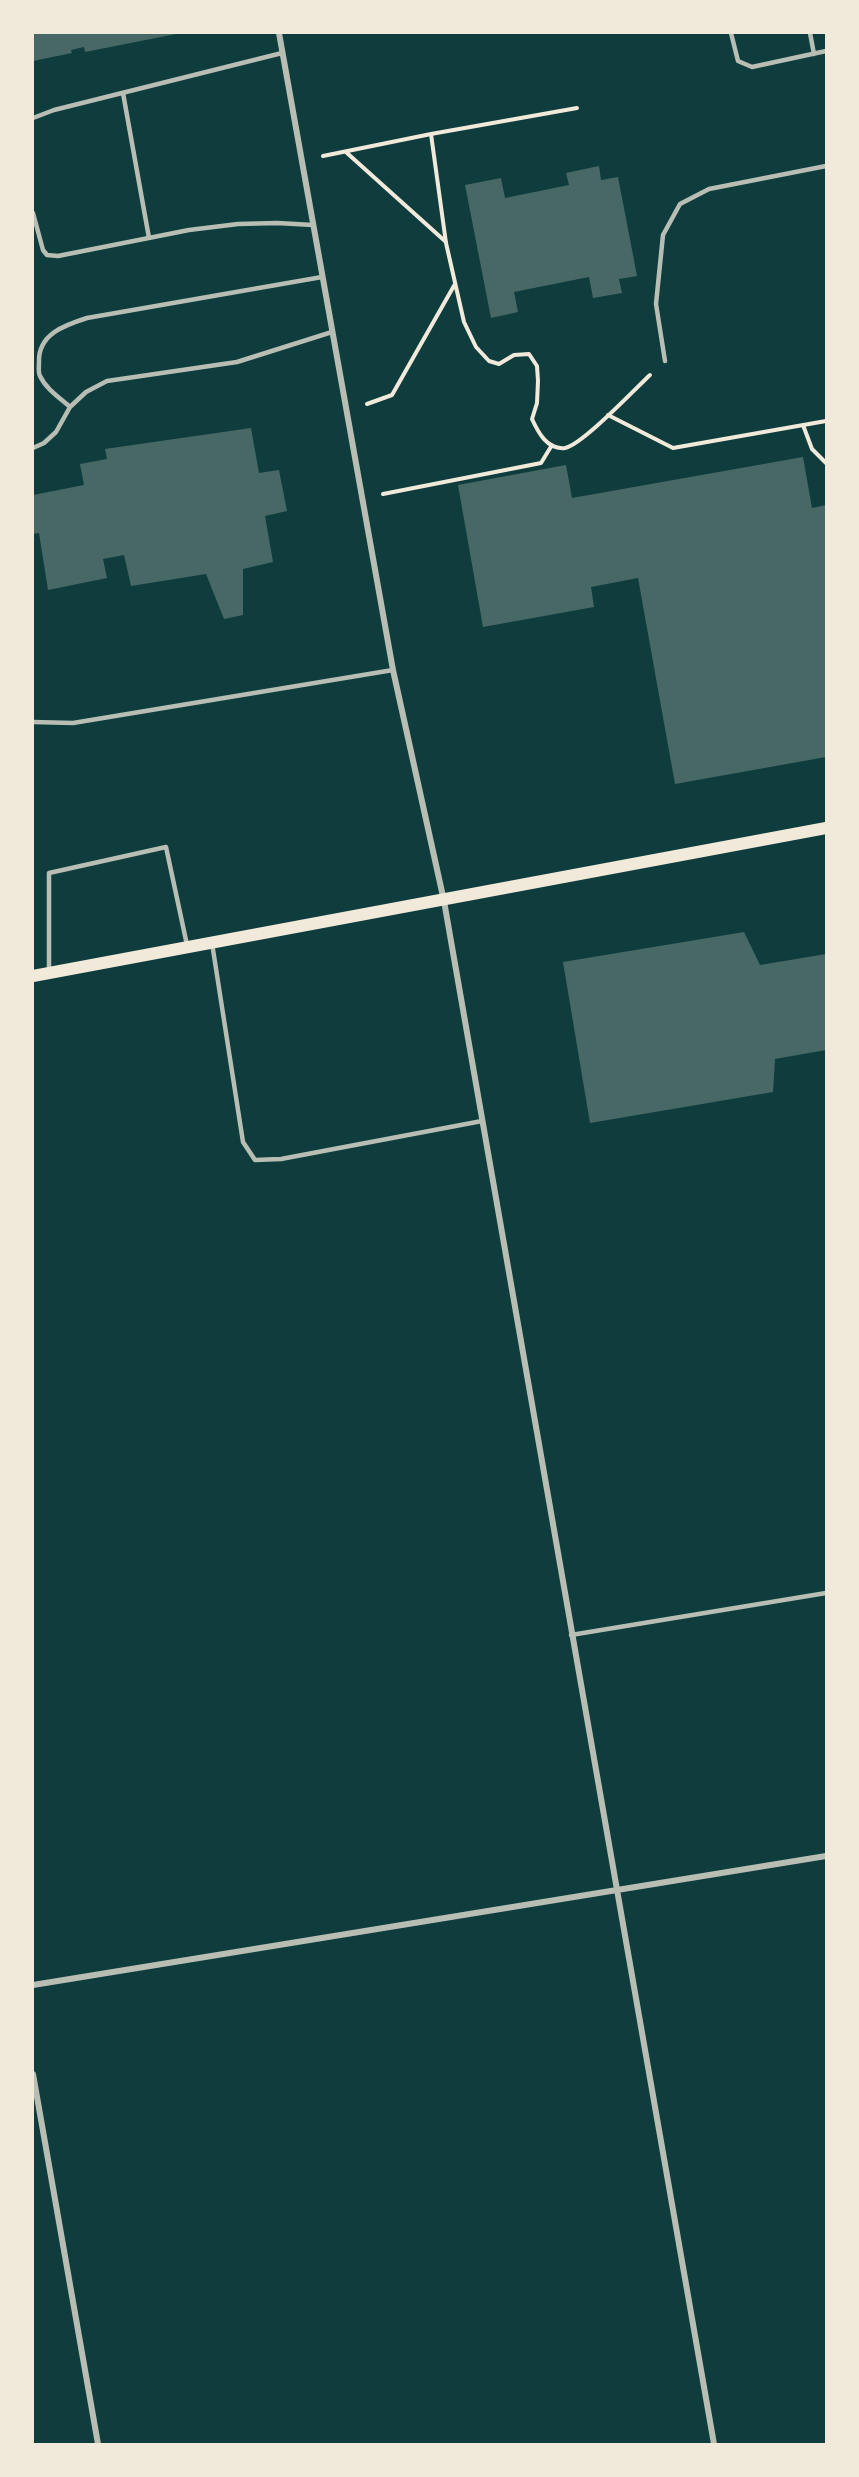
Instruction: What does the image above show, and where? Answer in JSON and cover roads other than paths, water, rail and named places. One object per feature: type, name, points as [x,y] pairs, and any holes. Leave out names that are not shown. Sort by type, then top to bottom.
[{"type":"main road","points":[[33,976],[826,828]]},
{"type":"street","points":[[279,33],[393,670],[444,901],[714,2444]]},
{"type":"street","points":[[33,1985],[616,1892],[826,1856]]},
{"type":"street","points":[[33,2074],[98,2444]]},
{"type":"lane","points":[[731,33],[738,61],[752,66],[826,51]]},
{"type":"lane","points":[[810,33],[814,54]]},
{"type":"lane","points":[[33,118],[54,110],[282,53]]},
{"type":"lane","points":[[123,93],[149,238]]},
{"type":"lane","points":[[664,361],[656,304],[663,235],[680,204],[709,189],[826,166]]},
{"type":"lane","points":[[33,213],[40,245],[46,255],[51,256],[68,256],[189,230],[254,222],[313,225]]},
{"type":"lane","points":[[70,407],[51,391],[39,375],[39,356],[48,336],[64,325],[87,318],[322,277]]},
{"type":"lane","points":[[33,448],[44,443],[56,432],[70,407],[86,392],[107,381],[237,362],[332,332]]},
{"type":"lane","points":[[33,722],[73,723],[393,670]]},
{"type":"lane","points":[[49,973],[49,873],[166,847],[187,948]]},
{"type":"lane","points":[[212,944],[243,1142],[255,1160],[281,1159],[482,1121]]},
{"type":"lane","points":[[571,1635],[826,1593]]}]
